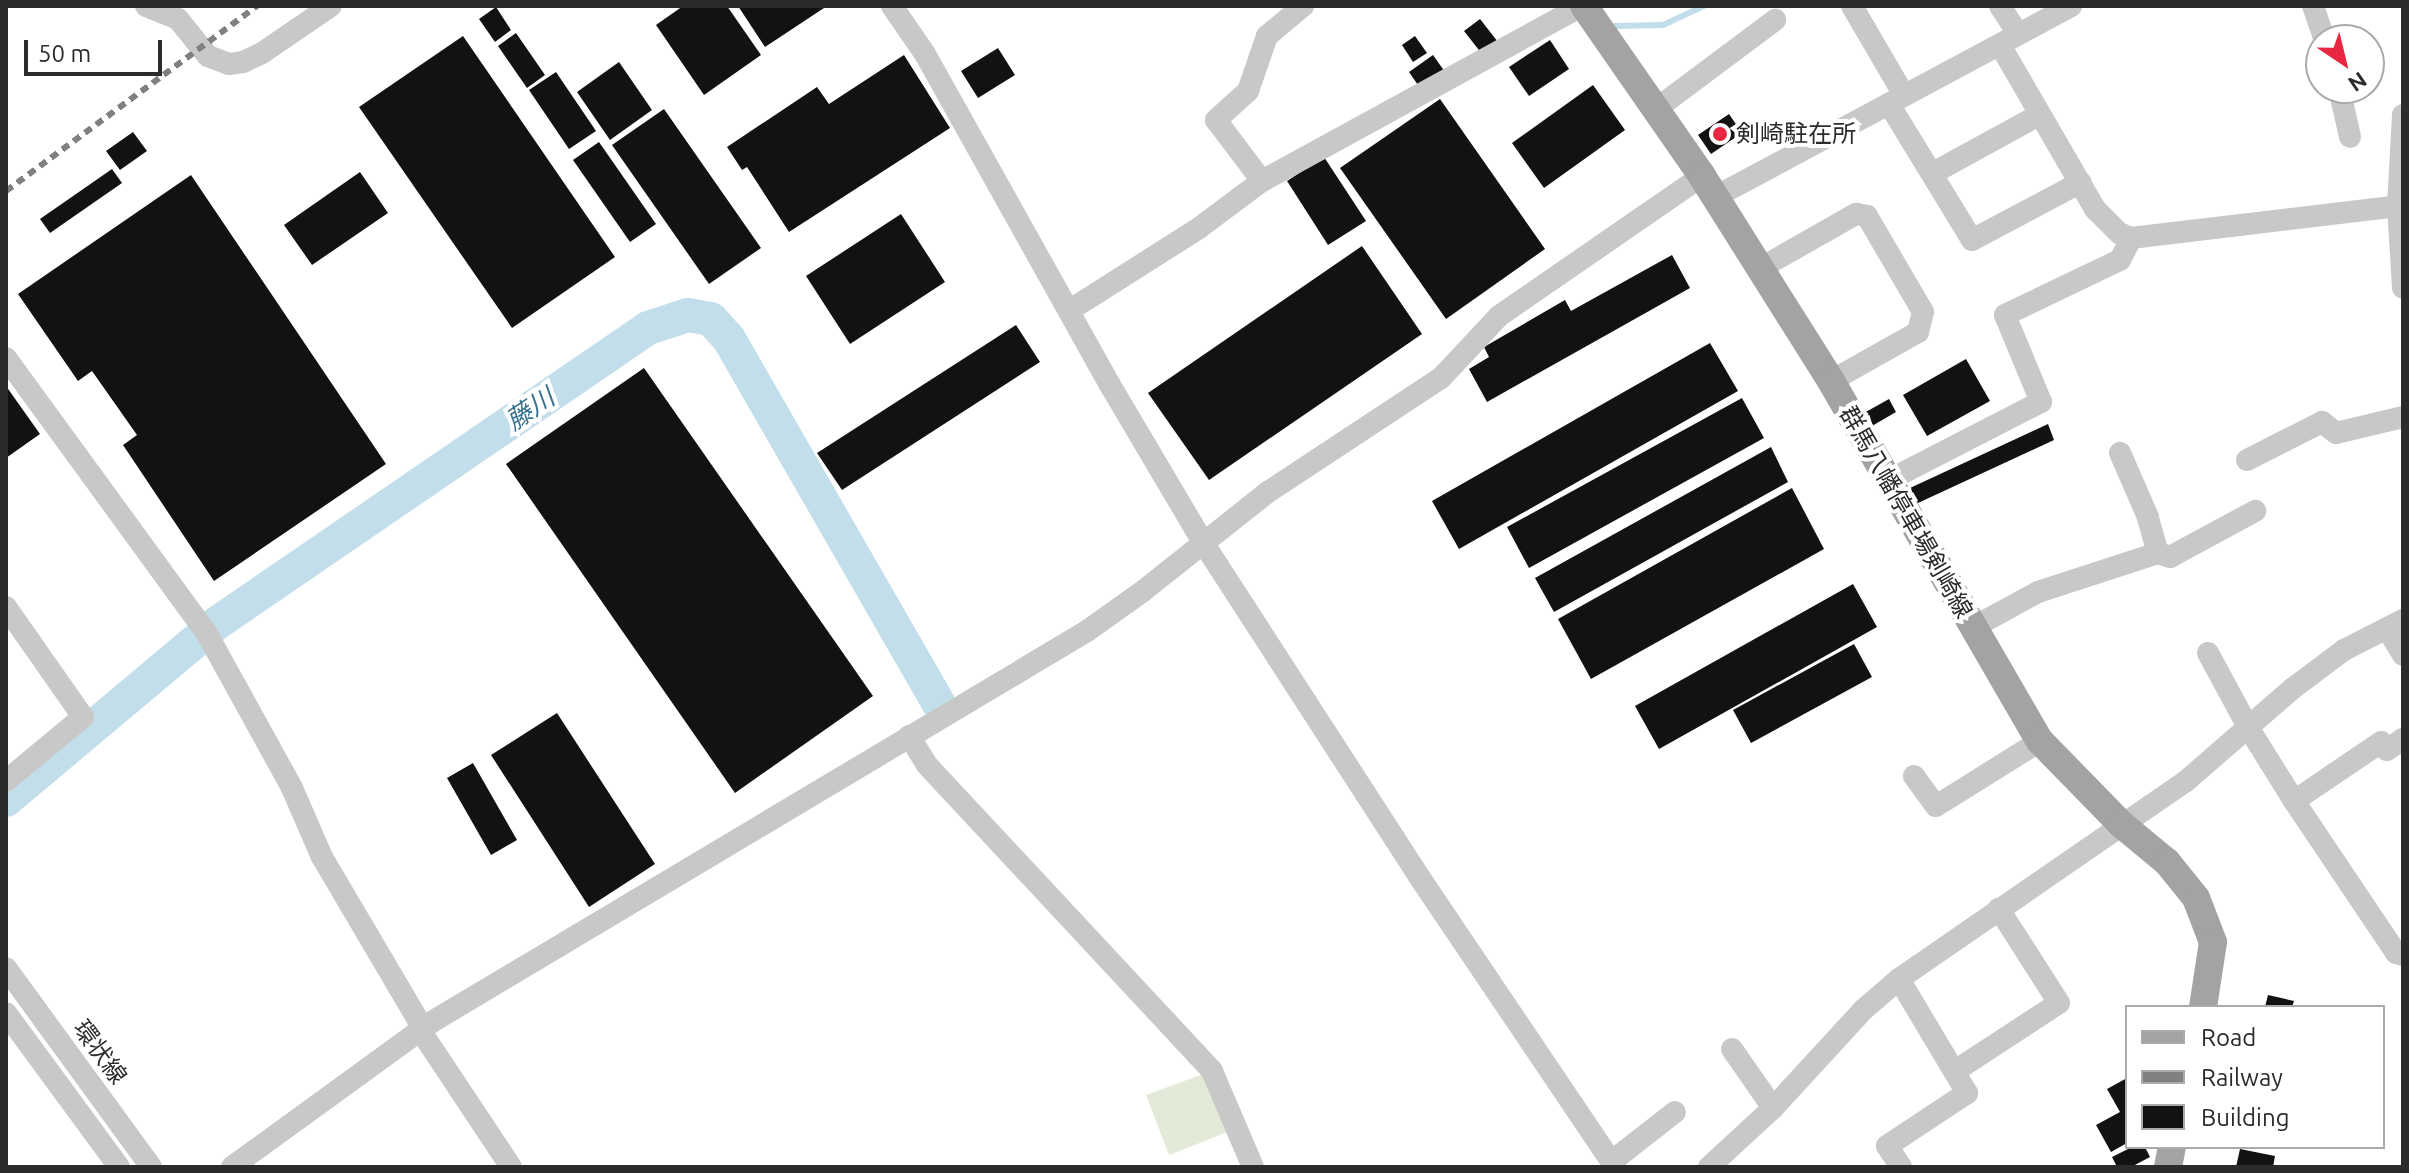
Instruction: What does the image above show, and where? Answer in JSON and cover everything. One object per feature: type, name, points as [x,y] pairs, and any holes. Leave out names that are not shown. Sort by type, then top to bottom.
[{"type":"main road","name":"群馬八幡停車場剣崎線","points":[[1583,6],[1708,186],[1831,381],[2040,741],[2121,824],[2183,878],[2208,922],[2213,959],[2203,1005]]},
{"type":"street","points":[[146,6],[178,19],[208,56],[229,64],[243,62],[262,53],[331,6]]},
{"type":"street","points":[[892,6],[925,54],[1110,385],[1204,544],[1418,875],[1613,1164],[1675,1112]]},
{"type":"street","points":[[1262,181],[1216,120],[1248,91],[1267,36],[1280,21],[1303,6]]},
{"type":"street","points":[[1070,310],[1199,228],[1262,181],[1583,6]]},
{"type":"street","points":[[1852,6],[1933,173],[1972,240],[2081,182]]},
{"type":"street","points":[[2000,6],[2009,40],[2039,115],[2095,209],[2108,223],[2131,238],[2398,206]]},
{"type":"street","points":[[232,1167],[420,1030],[1087,631],[1268,492],[1441,378],[1499,316],[1708,186],[1897,99],[2071,6]]},
{"type":"street","points":[[1656,109],[1775,20]]},
{"type":"street","points":[[2343,104],[2350,137]]},
{"type":"street","points":[[1933,173],[2039,115]]},
{"type":"street","points":[[2403,115],[2398,206],[2403,288]]},
{"type":"street","points":[[1759,269],[1856,214],[1867,216],[1923,312],[1918,332],[1831,381]]},
{"type":"street","points":[[1889,480],[2041,402],[2005,315],[2120,260],[2131,238]]},
{"type":"street","points":[[6,358],[206,632],[292,788],[322,857],[418,1020],[420,1030],[511,1167]]},
{"type":"street","points":[[2247,460],[2322,422],[2336,433],[2403,417]]},
{"type":"street","points":[[2120,453],[2148,517],[2158,553]]},
{"type":"street","points":[[1972,628],[2038,592],[2158,553],[2170,557],[2255,511]]},
{"type":"street","points":[[6,607],[83,717],[6,781]]},
{"type":"street","points":[[1709,1167],[1773,1108],[1863,1010],[1899,979],[2185,782],[2344,650],[2395,625],[2403,655]]},
{"type":"street","points":[[2208,653],[2248,727],[2294,801],[2396,953],[2403,955]]},
{"type":"street","points":[[909,736],[927,765],[1212,1071],[1253,1167]]},
{"type":"street","points":[[2294,801],[2381,742],[2387,750],[2403,739]]},
{"type":"street","points":[[1914,776],[1936,806],[2040,741]]},
{"type":"street","points":[[1955,1071],[2059,1003],[1999,909]]},
{"type":"street","name":"環状線","points":[[6,968],[151,1167]]},
{"type":"street","points":[[1899,979],[1967,1093],[1887,1146],[1901,1167]]},
{"type":"street","points":[[6,1013],[119,1167]]},
{"type":"street","points":[[1732,1049],[1773,1108]]},
{"type":"green space","points":[[1206,1073],[1233,1130],[1169,1155],[1146,1095]]},
{"type":"building","points":[[683,6],[727,6],[761,55],[704,95],[656,25]]},
{"type":"building","points":[[738,6],[827,6],[765,47]]},
{"type":"building","points":[[496,7],[511,30],[495,42],[479,19]]},
{"type":"building","points":[[1480,19],[1498,42],[1482,54],[1464,31]]},
{"type":"building","points":[[516,33],[545,75],[527,88],[498,46]]},
{"type":"building","points":[[463,36],[615,257],[512,328],[359,107]]},
{"type":"building","points":[[1415,36],[1427,53],[1413,62],[1402,45]]},
{"type":"building","points":[[1550,40],[1569,69],[1529,96],[1509,67]]},
{"type":"building","points":[[998,48],[1015,75],[978,98],[961,71]]},
{"type":"building","points":[[904,55],[950,128],[789,232],[747,167],[742,170],[727,147],[817,87],[829,104]]},
{"type":"building","points":[[1433,55],[1445,72],[1420,88],[1409,72]]},
{"type":"building","points":[[619,62],[652,110],[610,140],[577,92]]},
{"type":"building","points":[[556,72],[596,131],[569,149],[529,90]]},
{"type":"building","points":[[1593,85],[1625,130],[1544,188],[1512,143]]},
{"type":"building","points":[[1440,99],[1545,249],[1446,319],[1340,168]]},
{"type":"building","points":[[664,109],[761,248],[709,284],[612,145]]},
{"type":"building","name":"剣崎駐在所","points":[[1729,114],[1742,133],[1711,154],[1698,135]]},
{"type":"building","points":[[133,132],[147,151],[120,170],[106,151]]},
{"type":"building","points":[[599,142],[656,224],[630,242],[573,160]]},
{"type":"building","points":[[1324,157],[1366,221],[1328,245],[1287,181]]},
{"type":"building","points":[[112,169],[122,183],[50,233],[40,219]]},
{"type":"building","points":[[360,172],[388,213],[312,265],[284,225]]},
{"type":"building","points":[[191,175],[386,464],[214,581],[123,445],[137,435],[92,371],[78,381],[18,294]]},
{"type":"building","points":[[901,214],[945,282],[850,344],[806,276]]},
{"type":"building","points":[[1362,246],[1422,334],[1209,480],[1148,393]]},
{"type":"building","points":[[1672,255],[1690,288],[1487,402],[1469,369],[1489,357],[1484,347],[1565,300],[1571,311]]},
{"type":"building","points":[[1016,325],[1040,362],[842,490],[817,453]]},
{"type":"building","points":[[1710,343],[1738,391],[1459,549],[1432,501]]},
{"type":"building","points":[[1966,359],[1990,401],[1927,436],[1903,395]]},
{"type":"building","points":[[644,368],[873,696],[735,793],[506,464]]},
{"type":"building","points":[[6,386],[40,434],[6,458]]},
{"type":"building","points":[[1742,398],[1764,438],[1529,568],[1507,527]]},
{"type":"building","points":[[1889,399],[1896,412],[1872,426],[1864,413]]},
{"type":"building","points":[[2048,424],[2054,440],[1918,503],[1910,488]]},
{"type":"building","points":[[1771,447],[1788,482],[1554,612],[1535,578]]},
{"type":"building","points":[[1792,488],[1824,549],[1591,679],[1558,619]]},
{"type":"building","points":[[1853,584],[1877,627],[1659,749],[1635,706]]},
{"type":"building","points":[[1854,644],[1872,677],[1751,743],[1733,710]]},
{"type":"building","points":[[557,713],[655,864],[589,907],[491,755]]},
{"type":"building","points":[[473,763],[517,840],[491,855],[447,778]]},
{"type":"building","points":[[2268,995],[2294,1001],[2293,1005],[2266,1005]]},
{"type":"building","points":[[2125,1079],[2125,1144],[2111,1152],[2096,1125],[2120,1112],[2107,1089]]},
{"type":"building","points":[[2128,1149],[2146,1149],[2150,1157],[2131,1167],[2117,1167],[2112,1157]]},
{"type":"building","points":[[2240,1149],[2275,1156],[2273,1167],[2236,1167]]},
{"type":"waterway","points":[[1615,26],[1663,25],[1704,6]]},
{"type":"waterway","name":"藤川","points":[[6,800],[217,623],[648,328],[688,315],[711,319],[729,339],[938,703]]},
{"type":"railway","points":[[6,191],[257,6]]},
{"type":"place","name":"剣崎駐在所","points":[[1720,134]]}]
